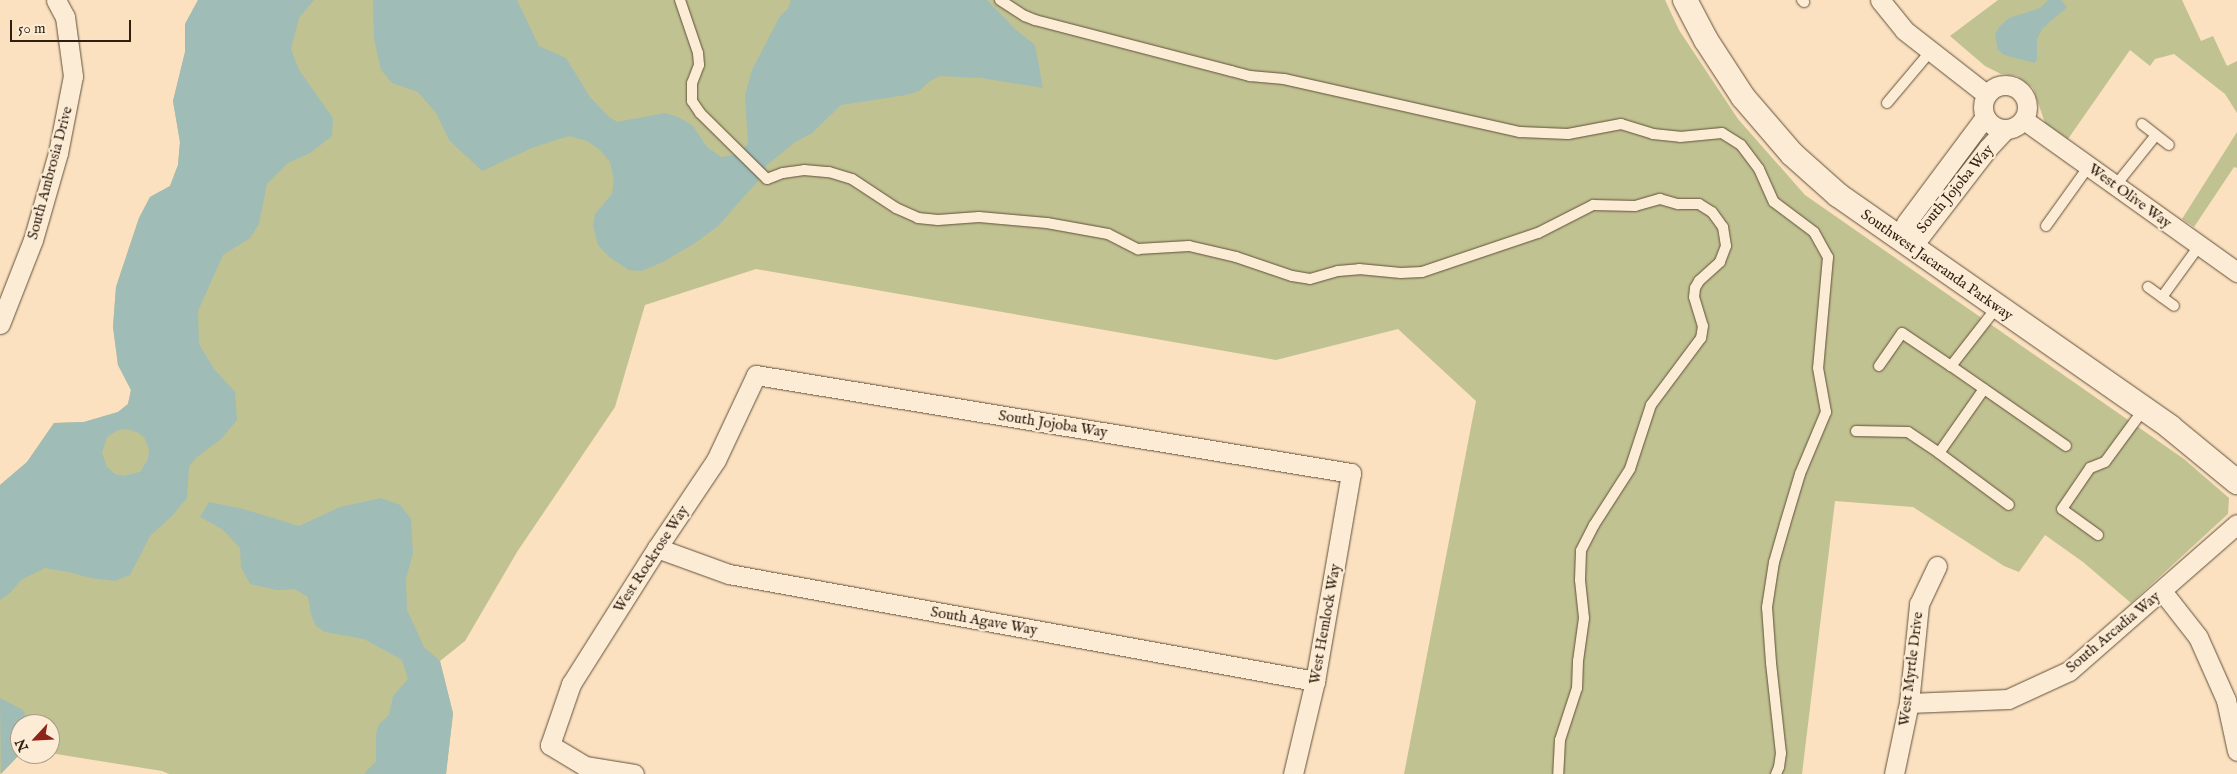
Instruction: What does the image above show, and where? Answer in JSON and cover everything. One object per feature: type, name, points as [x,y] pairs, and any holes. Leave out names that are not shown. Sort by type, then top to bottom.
[{"type":"street","name":"Southwest Jacaranda Parkway","points":[[1685,0],[1706,40],[1743,97],[1792,154],[1838,195],[2144,409],[2218,465],[2237,482]]},
{"type":"street","points":[[1880,0],[1904,30],[1986,94]]},
{"type":"street","name":"South Ambrosia Drive","points":[[0,324],[33,240],[58,153],[73,76],[60,8]]},
{"type":"street","points":[[2004,85],[2018,88],[2026,100],[2027,106],[2024,120],[2006,130],[1993,126],[1985,117],[1983,101],[1986,94],[1997,86],[2004,85]]},
{"type":"street","name":"South Jojoba Way","points":[[1902,241],[1906,223],[1985,117]]},
{"type":"street","name":"West Olive Way","points":[[2024,120],[2237,272]]},
{"type":"street","name":"South Jojoba Way","points":[[1902,241],[1921,235],[2006,130]]},
{"type":"street","name":"South Jojoba Way","points":[[756,375],[1351,473]]},
{"type":"street","name":"West Rockrose Way","points":[[634,774],[585,766],[550,746],[571,684],[657,548],[716,460],[756,375]]},
{"type":"street","name":"West Hemlock Way","points":[[1293,774],[1315,681],[1351,473]]},
{"type":"street","name":"South Arcadia Way","points":[[1909,703],[2008,699],[2069,671],[2237,524]]},
{"type":"street","name":"South Agave Way","points":[[657,548],[729,574],[1315,681]]},
{"type":"street","name":"West Myrtle Drive","points":[[1894,774],[1909,703],[1919,604],[1937,566]]},
{"type":"street","points":[[2162,591],[2198,637],[2226,700],[2237,751]]},
{"type":"lane","points":[[680,0],[698,53],[699,65],[692,83],[692,101],[700,113],[767,179],[804,170],[829,172],[852,179],[889,204],[918,218],[938,220],[979,217],[1047,223],[1108,234],[1138,249],[1189,246],[1236,257],[1292,276],[1310,279],[1338,271],[1359,269],[1401,273],[1422,272],[1538,232],[1593,205],[1635,206],[1660,199],[1678,204],[1699,204],[1712,212],[1723,227],[1726,246],[1720,262],[1699,281],[1695,288],[1694,296],[1703,326],[1702,338],[1651,405],[1630,469],[1594,525],[1581,550],[1580,580],[1584,618],[1577,688],[1560,740],[1558,774]]},
{"type":"lane","points":[[1000,0],[1019,13],[1035,20],[1250,76],[1284,79],[1513,131],[1568,134],[1621,124],[1653,134],[1672,136],[1722,133],[1741,145],[1759,169],[1774,202],[1814,232],[1828,257],[1818,368],[1826,412],[1800,474],[1774,562],[1767,607],[1772,679],[1781,754],[1776,774]]},
{"type":"lane","points":[[1887,103],[1930,52]]},
{"type":"lane","points":[[2142,124],[2169,145]]},
{"type":"lane","points":[[2115,186],[2156,134]]},
{"type":"lane","points":[[2046,226],[2088,166]]},
{"type":"lane","points":[[1946,170],[1962,182]]},
{"type":"lane","points":[[2162,297],[2199,246]]},
{"type":"lane","points":[[2148,287],[2174,306]]},
{"type":"lane","points":[[1951,366],[1997,307]]},
{"type":"lane","points":[[1880,366],[1902,332],[2066,446]]},
{"type":"lane","points":[[1939,453],[1984,389]]},
{"type":"lane","points":[[2098,535],[2062,509],[2090,468],[2105,462],[2144,409]]},
{"type":"lane","points":[[1856,431],[1908,432],[2009,505]]},
{"type":"green space","points":[[198,0],[1665,0],[1679,30],[1738,119],[1805,195],[2184,459],[2229,498],[2228,514],[2131,603],[2083,562],[2045,535],[2019,572],[2004,566],[1913,507],[1835,501],[1802,774],[1404,774],[1476,401],[1398,329],[1276,360],[756,269],[645,305],[615,407],[517,552],[465,641],[440,661],[453,714],[446,774],[169,774],[162,771],[60,755],[60,714],[10,714],[10,764],[0,774],[0,485],[27,462],[54,423],[84,422],[118,412],[128,404],[131,390],[118,365],[113,327],[116,287],[139,218],[150,197],[170,186],[178,165],[180,142],[173,101],[185,52],[185,24]]},
{"type":"green space","points":[[1998,0],[2182,0],[2201,41],[2213,36],[2227,66],[2237,61],[2237,113],[2225,94],[2174,54],[2155,59],[2150,66],[2130,50],[2068,139],[2045,123],[2033,88],[2017,76],[2001,74],[1985,66],[1950,36]]},
{"type":"green space","points":[[2237,132],[2237,168],[2234,167],[2194,227],[2182,219]]},
{"type":"water","points":[[198,0],[314,0],[299,18],[291,49],[299,70],[333,118],[332,136],[310,153],[288,163],[267,184],[259,224],[250,238],[223,255],[198,311],[199,344],[214,369],[235,392],[237,420],[221,439],[197,457],[189,466],[187,498],[171,517],[150,536],[130,575],[115,581],[45,568],[21,580],[10,593],[0,600],[0,485],[27,462],[54,423],[84,422],[118,412],[128,404],[131,390],[118,365],[113,327],[116,287],[139,218],[150,197],[170,186],[178,165],[180,142],[173,101],[185,52],[185,24]],"holes":[[[127,429],[137,432],[144,437],[149,449],[148,459],[140,472],[123,476],[115,474],[107,467],[102,453],[107,437],[118,430]]]},
{"type":"water","points":[[373,0],[517,0],[539,46],[566,58],[590,97],[608,116],[617,122],[665,113],[678,117],[693,126],[707,147],[721,157],[735,155],[748,144],[745,95],[752,70],[780,16],[788,9],[791,0],[987,0],[1015,29],[1035,45],[1043,88],[982,78],[940,76],[930,81],[919,91],[906,95],[841,105],[812,133],[795,142],[767,165],[757,182],[718,226],[695,243],[663,262],[641,271],[629,270],[609,257],[598,245],[593,226],[595,214],[612,194],[614,180],[610,162],[600,150],[587,141],[569,136],[534,147],[482,171],[449,140],[436,113],[418,92],[392,83],[381,70],[374,39]]},
{"type":"water","points":[[2048,0],[2061,0],[2067,7],[2042,29],[2037,39],[2037,60],[2034,63],[2004,55],[1998,50],[1995,34],[2000,26],[2009,18],[2040,8]]},
{"type":"water","points":[[381,498],[400,505],[411,519],[413,553],[406,579],[407,610],[424,647],[440,661],[453,713],[446,774],[364,774],[376,761],[376,735],[379,724],[389,715],[393,696],[408,679],[402,660],[364,639],[325,632],[316,626],[311,615],[308,597],[295,589],[277,590],[250,584],[241,567],[240,548],[222,529],[200,517],[209,502],[243,509],[299,526],[340,507]]},
{"type":"water","points":[[0,698],[23,710],[25,714],[10,714],[10,764],[1,774]]}]
